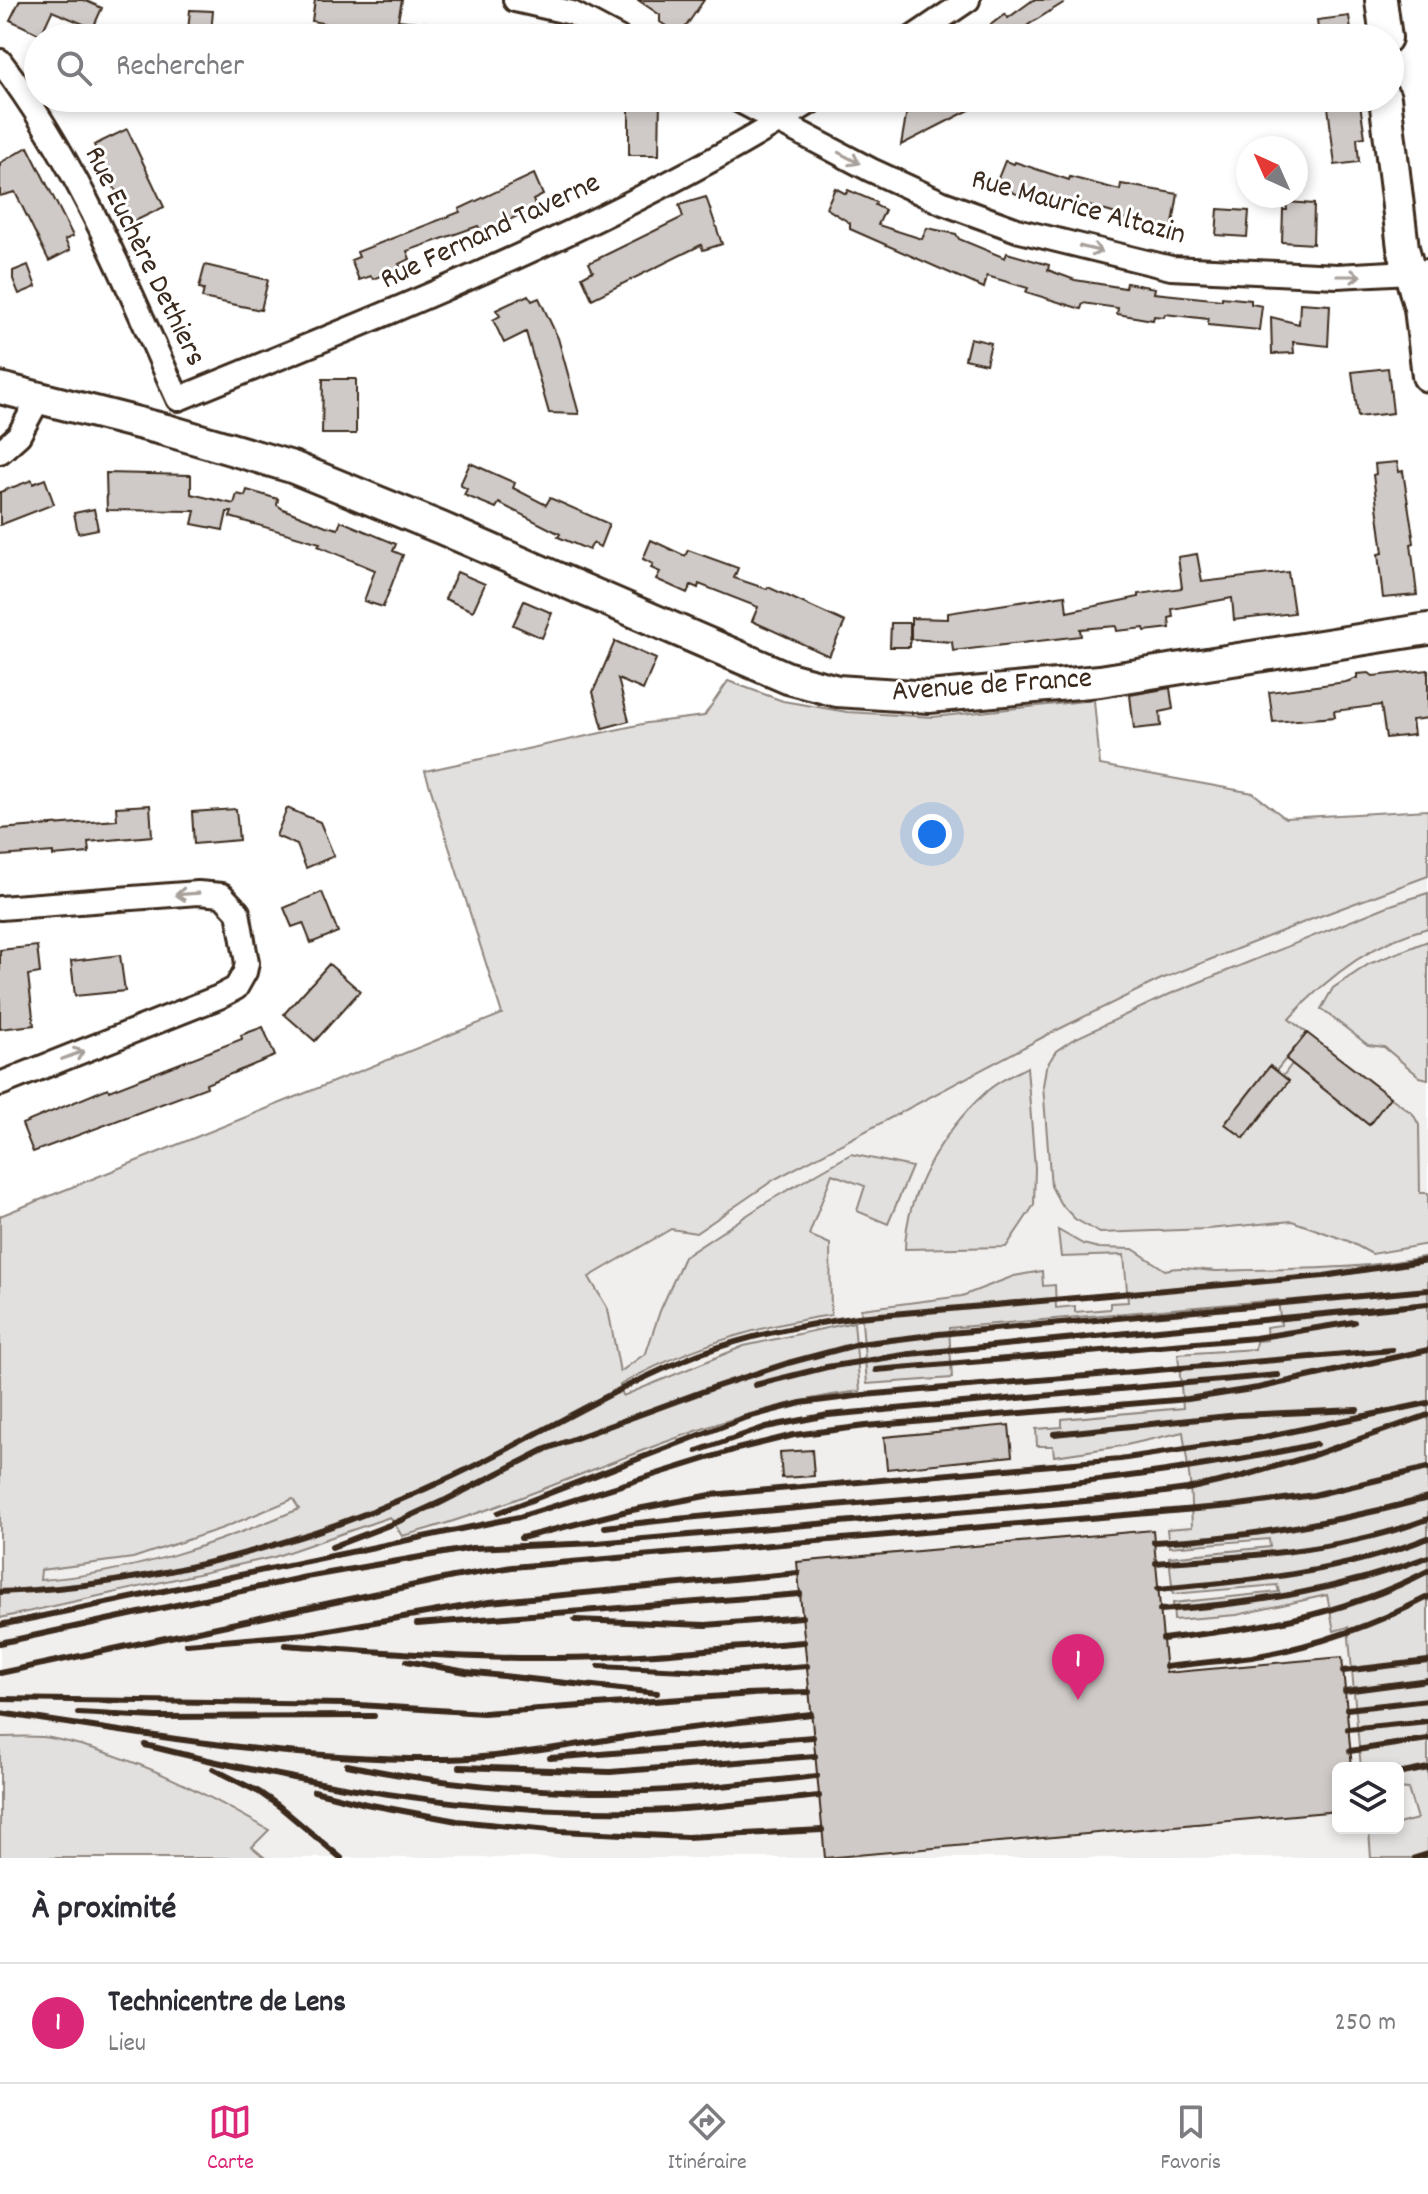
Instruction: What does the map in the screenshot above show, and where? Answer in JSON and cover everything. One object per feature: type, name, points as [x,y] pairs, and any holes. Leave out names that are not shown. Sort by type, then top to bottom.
[{"type":"street","points":[[515,0],[570,7],[597,24]]},
{"type":"street","points":[[933,24],[968,0]]},
{"type":"street","points":[[1381,0],[1384,24]]},
{"type":"street","name":"Rue Euchère Dethiers","points":[[0,61],[24,94]]},
{"type":"street","name":"Rue Euchère Dethiers","points":[[35,112],[103,232],[178,399]]},
{"type":"street","name":"Rue Maurice Altazin","points":[[760,112],[871,170],[943,203],[1020,231],[1156,265],[1337,276],[1419,272]]},
{"type":"street","name":"Rue Fernand Taverne","points":[[178,399],[413,303],[591,223],[795,112]]},
{"type":"street","points":[[1387,112],[1403,248],[1419,272],[1428,376]]},
{"type":"street","name":"Avenue de France","points":[[0,388],[166,430],[292,467],[788,678],[837,691],[929,697],[1100,681],[1428,629]]},
{"type":"street","points":[[0,452],[19,435],[40,396]]},
{"type":"street","points":[[166,430],[178,399]]},
{"type":"street","points":[[0,908],[198,893],[222,895],[238,912],[247,963],[236,988],[219,997],[0,1084]]},
{"type":"shaded area","points":[[728,681],[783,701],[847,712],[933,717],[1094,700],[1100,765],[1253,793],[1285,818],[1428,810],[1428,1858],[159,1858],[0,1815],[0,1216],[502,1014],[425,771],[647,723],[704,716]]},
{"type":"shaded area","points":[[728,681],[783,701],[847,712],[933,717],[1094,700],[1100,765],[1253,793],[1285,818],[1428,810],[1428,876],[1159,980],[1045,1036],[775,1179],[696,1233],[671,1229],[589,1277],[608,1309],[620,1372],[646,1353],[660,1311],[684,1257],[767,1202],[851,1154],[912,1167],[888,1224],[857,1211],[865,1186],[832,1174],[809,1235],[830,1244],[831,1315],[776,1325],[722,1340],[670,1360],[620,1385],[623,1396],[744,1346],[854,1322],[860,1391],[801,1401],[743,1416],[460,1519],[402,1536],[390,1517],[274,1557],[0,1618],[0,1216],[502,1014],[425,771],[647,723],[704,716]],"holes":[[[293,1499],[299,1509],[236,1534],[140,1564],[74,1577],[40,1580],[41,1570],[133,1558],[223,1528]]]},
{"type":"shaded area","points":[[1428,893],[1428,928],[1369,952],[1319,989],[1289,1019],[1307,1033],[1276,1071],[1270,1066],[1225,1123],[1244,1138],[1289,1081],[1283,1076],[1292,1064],[1368,1124],[1390,1097],[1413,1114],[1419,1125],[1420,1193],[1428,1193],[1428,1244],[1372,1254],[1348,1241],[1292,1221],[1208,1229],[1100,1233],[1075,1219],[1060,1203],[1051,1186],[1043,1086],[1046,1067],[1056,1051],[1072,1040],[1170,994],[1388,906]]},
{"type":"shaded area","points":[[1428,941],[1428,1079],[1420,1077],[1384,1047],[1368,1045],[1321,1009],[1333,988],[1369,964]]},
{"type":"shaded area","points":[[1027,1067],[1035,1168],[1034,1205],[1006,1247],[905,1249],[912,1206],[941,1144],[985,1093]]},
{"type":"shaded area","points":[[1058,1230],[1083,1244],[1133,1249],[1165,1270],[1324,1268],[1428,1256],[1428,1858],[1371,1858],[1369,1834],[1404,1834],[1404,1822],[1417,1819],[1408,1789],[1404,1789],[1404,1762],[1360,1762],[1348,1627],[1334,1631],[1327,1595],[1237,1615],[1174,1620],[1173,1603],[1279,1592],[1277,1585],[1173,1594],[1169,1557],[1270,1547],[1269,1539],[1169,1547],[1167,1529],[1192,1527],[1183,1432],[1122,1446],[1054,1456],[1053,1446],[1037,1446],[1036,1429],[1062,1427],[1062,1419],[1183,1408],[1178,1354],[1255,1349],[1256,1341],[1267,1340],[1266,1327],[1281,1325],[1278,1300],[949,1328],[952,1378],[867,1384],[861,1309],[962,1296],[1014,1276],[1042,1271],[1043,1286],[1055,1285],[1056,1308],[1075,1306],[1075,1312],[1110,1309],[1110,1303],[1128,1302],[1124,1255],[1061,1257]]},
{"type":"shaded area","points":[[0,1737],[55,1739],[112,1754],[166,1776],[269,1830],[252,1847],[265,1858],[0,1858]]},
{"type":"building","points":[[20,0],[84,0],[102,8],[95,24],[83,24],[52,11],[46,24],[24,24],[24,27],[10,20]]},
{"type":"building","points":[[315,0],[402,0],[398,20],[436,24],[326,24],[312,21]]},
{"type":"building","points":[[638,0],[704,0],[688,24],[663,24],[660,15]]},
{"type":"building","points":[[1033,0],[1068,0],[1030,24],[992,24],[1005,14],[1008,18]]},
{"type":"building","points":[[190,10],[213,11],[212,24],[189,24]]},
{"type":"building","points":[[1349,16],[1350,24],[1317,24],[1317,20]]},
{"type":"building","points":[[629,112],[660,112],[659,155],[629,155]]},
{"type":"building","points":[[907,112],[966,112],[901,145]]},
{"type":"building","points":[[1329,112],[1361,112],[1365,137],[1357,138],[1359,162],[1335,165]]},
{"type":"building","points":[[127,129],[164,207],[131,223],[94,145]]},
{"type":"building","points":[[28,147],[73,236],[65,240],[70,250],[49,261],[15,192],[0,196],[0,163]]},
{"type":"building","points":[[1005,161],[1069,180],[1070,177],[1120,190],[1121,184],[1178,194],[1172,230],[1115,217],[1116,214],[1065,199],[1035,194],[1033,200],[1006,190],[1007,185],[997,181]]},
{"type":"building","points":[[534,174],[543,195],[533,200],[536,207],[482,233],[478,226],[407,251],[410,259],[399,264],[401,268],[373,279],[371,276],[359,280],[351,260],[359,257],[357,252],[460,212],[459,209]]},
{"type":"building","points":[[835,188],[876,202],[875,205],[885,210],[878,225],[922,239],[927,228],[956,234],[959,239],[1005,258],[1007,253],[1049,265],[1048,270],[1075,280],[1125,288],[1126,283],[1155,288],[1154,293],[1251,300],[1251,304],[1262,306],[1259,330],[1208,325],[1208,319],[1165,314],[1164,317],[1154,316],[1153,320],[1117,314],[1118,308],[1083,303],[1081,309],[987,276],[984,288],[850,229],[850,223],[826,208]]},
{"type":"building","points":[[706,197],[722,244],[703,250],[701,245],[592,299],[582,277],[593,271],[589,263],[683,217],[679,205]]},
{"type":"building","points":[[1308,204],[1314,204],[1313,244],[1282,242],[1283,210],[1308,208]]},
{"type":"building","points":[[1218,209],[1249,211],[1247,237],[1216,235]]},
{"type":"building","points":[[28,265],[36,287],[19,294],[13,271]]},
{"type":"building","points":[[205,265],[268,280],[261,310],[202,298],[204,289],[199,288]]},
{"type":"building","points":[[528,295],[532,301],[539,298],[558,338],[579,414],[549,413],[526,332],[504,343],[493,320],[500,316],[496,310]]},
{"type":"building","points":[[1300,303],[1330,305],[1328,346],[1293,342],[1294,353],[1272,354],[1271,317],[1299,324]]},
{"type":"building","points":[[970,338],[991,343],[986,364],[965,359]]},
{"type":"building","points":[[1388,368],[1393,413],[1358,417],[1352,372]]},
{"type":"building","points":[[323,379],[356,379],[356,434],[322,434]]},
{"type":"building","points":[[1397,462],[1399,472],[1403,471],[1414,543],[1411,544],[1417,595],[1383,598],[1378,554],[1383,553],[1373,475],[1376,474],[1375,464]]},
{"type":"building","points":[[470,463],[515,483],[513,488],[546,505],[550,498],[609,524],[600,547],[593,543],[589,550],[558,537],[560,534],[499,503],[496,508],[464,495],[467,489],[460,485]]},
{"type":"building","points":[[106,473],[191,475],[191,494],[234,504],[237,494],[245,496],[247,490],[278,499],[277,505],[283,509],[326,526],[338,529],[341,521],[396,544],[393,551],[403,555],[383,607],[364,601],[375,570],[318,546],[320,543],[230,517],[232,512],[227,512],[223,530],[192,524],[195,511],[107,510]]},
{"type":"building","points":[[45,479],[54,504],[0,525],[0,492],[32,480],[33,484]]},
{"type":"building","points":[[94,509],[98,529],[78,533],[74,513]]},
{"type":"building","points":[[651,540],[685,556],[688,550],[738,568],[734,578],[768,587],[845,622],[829,656],[752,621],[758,607],[699,584],[698,588],[691,585],[687,593],[656,579],[660,572],[643,559]]},
{"type":"building","points":[[1197,554],[1202,582],[1288,572],[1294,613],[1234,620],[1232,598],[1172,609],[1170,628],[1145,631],[1144,628],[1117,631],[1116,626],[1080,629],[1081,636],[953,651],[952,642],[911,639],[911,618],[948,619],[948,613],[1065,595],[1067,612],[1139,597],[1139,594],[1182,588],[1178,557]]},
{"type":"building","points":[[457,572],[485,584],[473,611],[445,599]]},
{"type":"building","points":[[524,601],[552,613],[542,638],[513,625]]},
{"type":"building","points":[[891,623],[910,623],[910,647],[890,647]]},
{"type":"building","points":[[615,641],[656,659],[643,690],[618,679],[629,721],[603,728],[593,692]]},
{"type":"building","points":[[1428,670],[1428,718],[1412,720],[1414,735],[1386,738],[1381,705],[1334,711],[1335,717],[1273,722],[1269,692],[1346,682],[1357,678],[1357,674],[1369,673],[1373,676]]},
{"type":"building","points":[[1170,688],[1173,709],[1160,712],[1161,726],[1134,729],[1130,695]]},
{"type":"building","points":[[150,805],[152,836],[88,842],[89,853],[0,856],[0,829],[117,820],[116,807]]},
{"type":"building","points":[[287,808],[320,822],[334,856],[306,868],[297,845],[276,836]]},
{"type":"building","points":[[236,809],[239,840],[194,844],[192,812]]},
{"type":"building","points":[[322,892],[338,932],[311,943],[303,923],[292,927],[284,908]]},
{"type":"building","points":[[37,946],[40,973],[28,975],[34,1025],[0,1029],[0,950]]},
{"type":"building","points":[[120,955],[125,991],[75,996],[71,961]]},
{"type":"building","points":[[329,964],[360,991],[315,1041],[284,1014]]},
{"type":"building","points":[[263,1027],[275,1056],[206,1084],[207,1087],[33,1152],[22,1124],[108,1088],[109,1091],[242,1039],[241,1035]]},
{"type":"building","points":[[1307,1033],[1390,1097],[1369,1125],[1286,1059]]},
{"type":"building","points":[[1270,1066],[1289,1081],[1244,1138],[1225,1124]]},
{"type":"building","points":[[1009,1425],[1012,1456],[887,1469],[884,1437]]},
{"type":"building","points":[[812,1450],[814,1476],[782,1478],[780,1452]]},
{"type":"building","points":[[1153,1530],[1166,1673],[1342,1657],[1351,1762],[1332,1762],[1332,1812],[825,1858],[797,1562]]},
{"type":"railway","points":[[0,1592],[115,1581],[230,1557],[287,1541],[397,1501],[449,1478],[667,1367],[718,1347],[777,1331],[858,1317],[1324,1276],[1428,1260]]},
{"type":"railway","points":[[434,1506],[546,1449],[715,1387],[859,1344],[1428,1290]]},
{"type":"railway","points":[[755,1385],[827,1367],[910,1354],[1428,1304]]},
{"type":"railway","points":[[876,1370],[1255,1338],[1354,1322]]},
{"type":"railway","points":[[498,1513],[744,1418],[801,1403],[1392,1350]]},
{"type":"railway","points":[[0,1625],[519,1517],[737,1449],[794,1435],[866,1426],[1188,1399],[1258,1388],[1428,1350]]},
{"type":"railway","points":[[697,1451],[766,1427],[828,1415],[1278,1375]]},
{"type":"railway","points":[[521,1538],[627,1511],[711,1495],[1120,1459],[1264,1437],[1428,1403]]},
{"type":"railway","points":[[1054,1434],[1238,1415],[1357,1410]]},
{"type":"railway","points":[[0,1643],[306,1577],[472,1548],[597,1543],[1120,1498],[1187,1489],[1311,1456],[1428,1415]]},
{"type":"railway","points":[[605,1527],[1140,1475],[1316,1444]]},
{"type":"railway","points":[[0,1673],[512,1567],[1231,1506],[1314,1495],[1428,1468]]},
{"type":"railway","points":[[1154,1542],[1292,1528],[1428,1498]]},
{"type":"railway","points":[[332,1547],[443,1501]]},
{"type":"railway","points":[[1156,1563],[1328,1546],[1428,1519]]},
{"type":"railway","points":[[1158,1589],[1295,1574],[1362,1560],[1428,1538]]},
{"type":"railway","points":[[1160,1610],[1296,1594],[1395,1569],[1428,1557]]},
{"type":"railway","points":[[1163,1639],[1233,1630],[1331,1610],[1395,1587],[1428,1571]]},
{"type":"railway","points":[[187,1644],[306,1634],[489,1602],[798,1573]]},
{"type":"railway","points":[[417,1624],[800,1594]]},
{"type":"railway","points":[[1166,1667],[1252,1657],[1320,1641],[1364,1626],[1428,1597]]},
{"type":"railway","points":[[575,1620],[706,1625],[802,1617]]},
{"type":"railway","points":[[285,1645],[454,1656],[585,1658],[804,1642]]},
{"type":"railway","points":[[407,1661],[466,1672],[657,1693]]},
{"type":"railway","points":[[1343,1671],[1428,1661]]},
{"type":"railway","points":[[599,1666],[728,1672],[807,1666]]},
{"type":"railway","points":[[1345,1691],[1428,1680]]},
{"type":"railway","points":[[745,1694],[809,1692]]},
{"type":"railway","points":[[0,1699],[344,1704],[483,1713],[753,1694]]},
{"type":"railway","points":[[1347,1709],[1428,1700]]},
{"type":"railway","points":[[0,1713],[277,1751],[445,1759],[515,1754],[811,1714]]},
{"type":"railway","points":[[78,1713],[156,1717],[374,1716]]},
{"type":"railway","points":[[1348,1729],[1428,1721]]},
{"type":"railway","points":[[550,1758],[813,1737]]},
{"type":"railway","points":[[1350,1751],[1428,1739]]},
{"type":"railway","points":[[145,1745],[327,1784],[513,1808],[660,1810],[819,1796]]},
{"type":"railway","points":[[460,1767],[610,1772],[815,1756]]},
{"type":"railway","points":[[347,1765],[468,1784],[591,1792],[676,1789],[817,1776]]},
{"type":"railway","points":[[1404,1773],[1428,1768]]},
{"type":"railway","points":[[213,1769],[259,1792],[341,1858]]},
{"type":"railway","points":[[314,1791],[457,1821],[560,1831],[687,1837],[822,1830]]},
{"type":"railway","points":[[1415,1858],[1428,1854]]},
{"type":"place","name":"Technicentre de Lens","points":[[1078,1700]]}]
